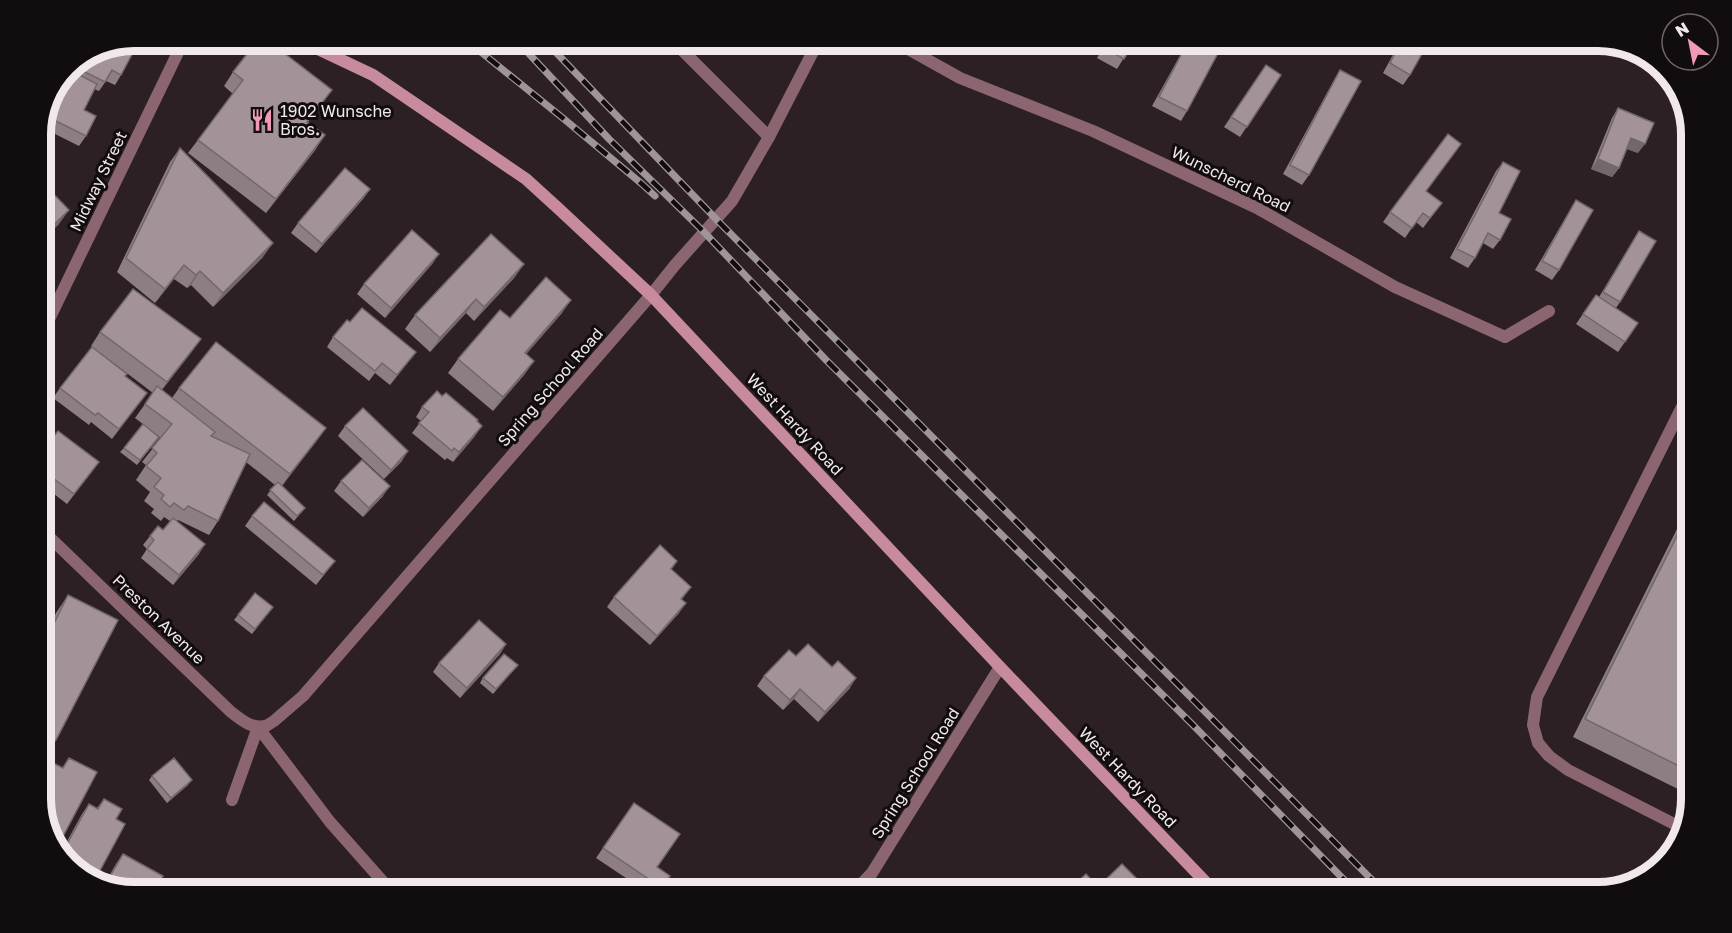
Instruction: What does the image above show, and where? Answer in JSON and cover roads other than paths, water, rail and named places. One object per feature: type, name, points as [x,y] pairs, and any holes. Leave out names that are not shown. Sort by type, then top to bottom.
[{"type":"main road","name":"West Hardy Road","points":[[322,51],[373,75],[526,179],[651,294],[1000,667],[1205,882]]},
{"type":"street","name":"Midway Street","points":[[51,315],[179,51]]},
{"type":"street","points":[[683,51],[769,137]]},
{"type":"street","name":"Spring School Road","points":[[262,727],[274,721],[303,696],[732,201],[769,137],[813,51]]},
{"type":"street","name":"Wunscherd Road","points":[[912,51],[960,78],[1093,131],[1257,208],[1395,287],[1505,337],[1549,311]]},
{"type":"street","points":[[1676,826],[1568,770],[1549,756],[1538,743],[1533,725],[1538,697],[1681,409]]},
{"type":"street","name":"Preston Avenue","points":[[51,539],[231,712],[251,726],[262,727],[330,822],[383,882]]},
{"type":"street","name":"Spring School Road","points":[[863,882],[872,873],[1000,667]]},
{"type":"street","points":[[232,800],[262,727]]},
{"type":"railway","points":[[480,51],[655,196]]},
{"type":"railway","points":[[526,51],[609,139],[704,232],[826,360],[1193,725],[1346,882]]},
{"type":"railway","points":[[555,51],[716,219],[1374,882]]},
{"type":"place","name":"1902 Wunsche Bros.","points":[[262,120]]}]
